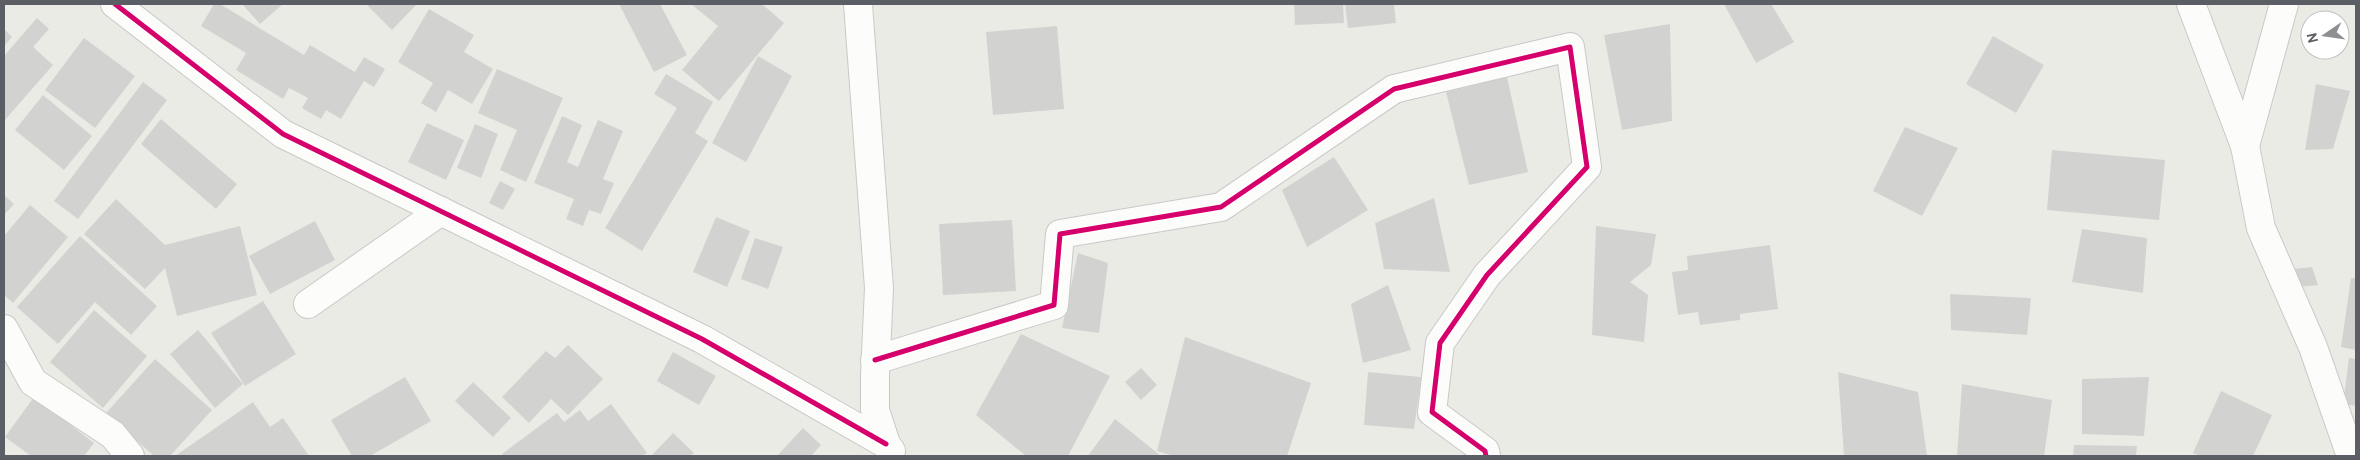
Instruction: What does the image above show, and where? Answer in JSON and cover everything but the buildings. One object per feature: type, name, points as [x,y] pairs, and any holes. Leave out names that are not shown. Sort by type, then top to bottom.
[{"type":"street","points":[[115,4],[283,134],[702,339],[890,450]]},
{"type":"street","points":[[858,4],[879,288],[875,360],[876,410],[890,450]]},
{"type":"street","points":[[2191,4],[2245,146],[2261,228],[2313,347],[2351,456]]},
{"type":"street","points":[[2245,146],[2284,4]]},
{"type":"street","points":[[875,360],[1054,305],[1060,234],[1221,206],[1394,89],[1570,47],[1587,167],[1487,275],[1440,342],[1432,412],[1485,451],[1486,456]]},
{"type":"street","points":[[308,304],[441,212]]},
{"type":"street","points":[[4,329],[33,382],[113,435],[130,456]]},
{"type":"cycle path","points":[[115,4],[283,134],[702,339],[886,444]]},
{"type":"cycle path","points":[[875,360],[1054,305],[1060,234],[1221,207],[1394,89],[1570,47],[1587,167],[1487,275],[1440,343],[1432,412],[1485,451],[1486,456]]}]
